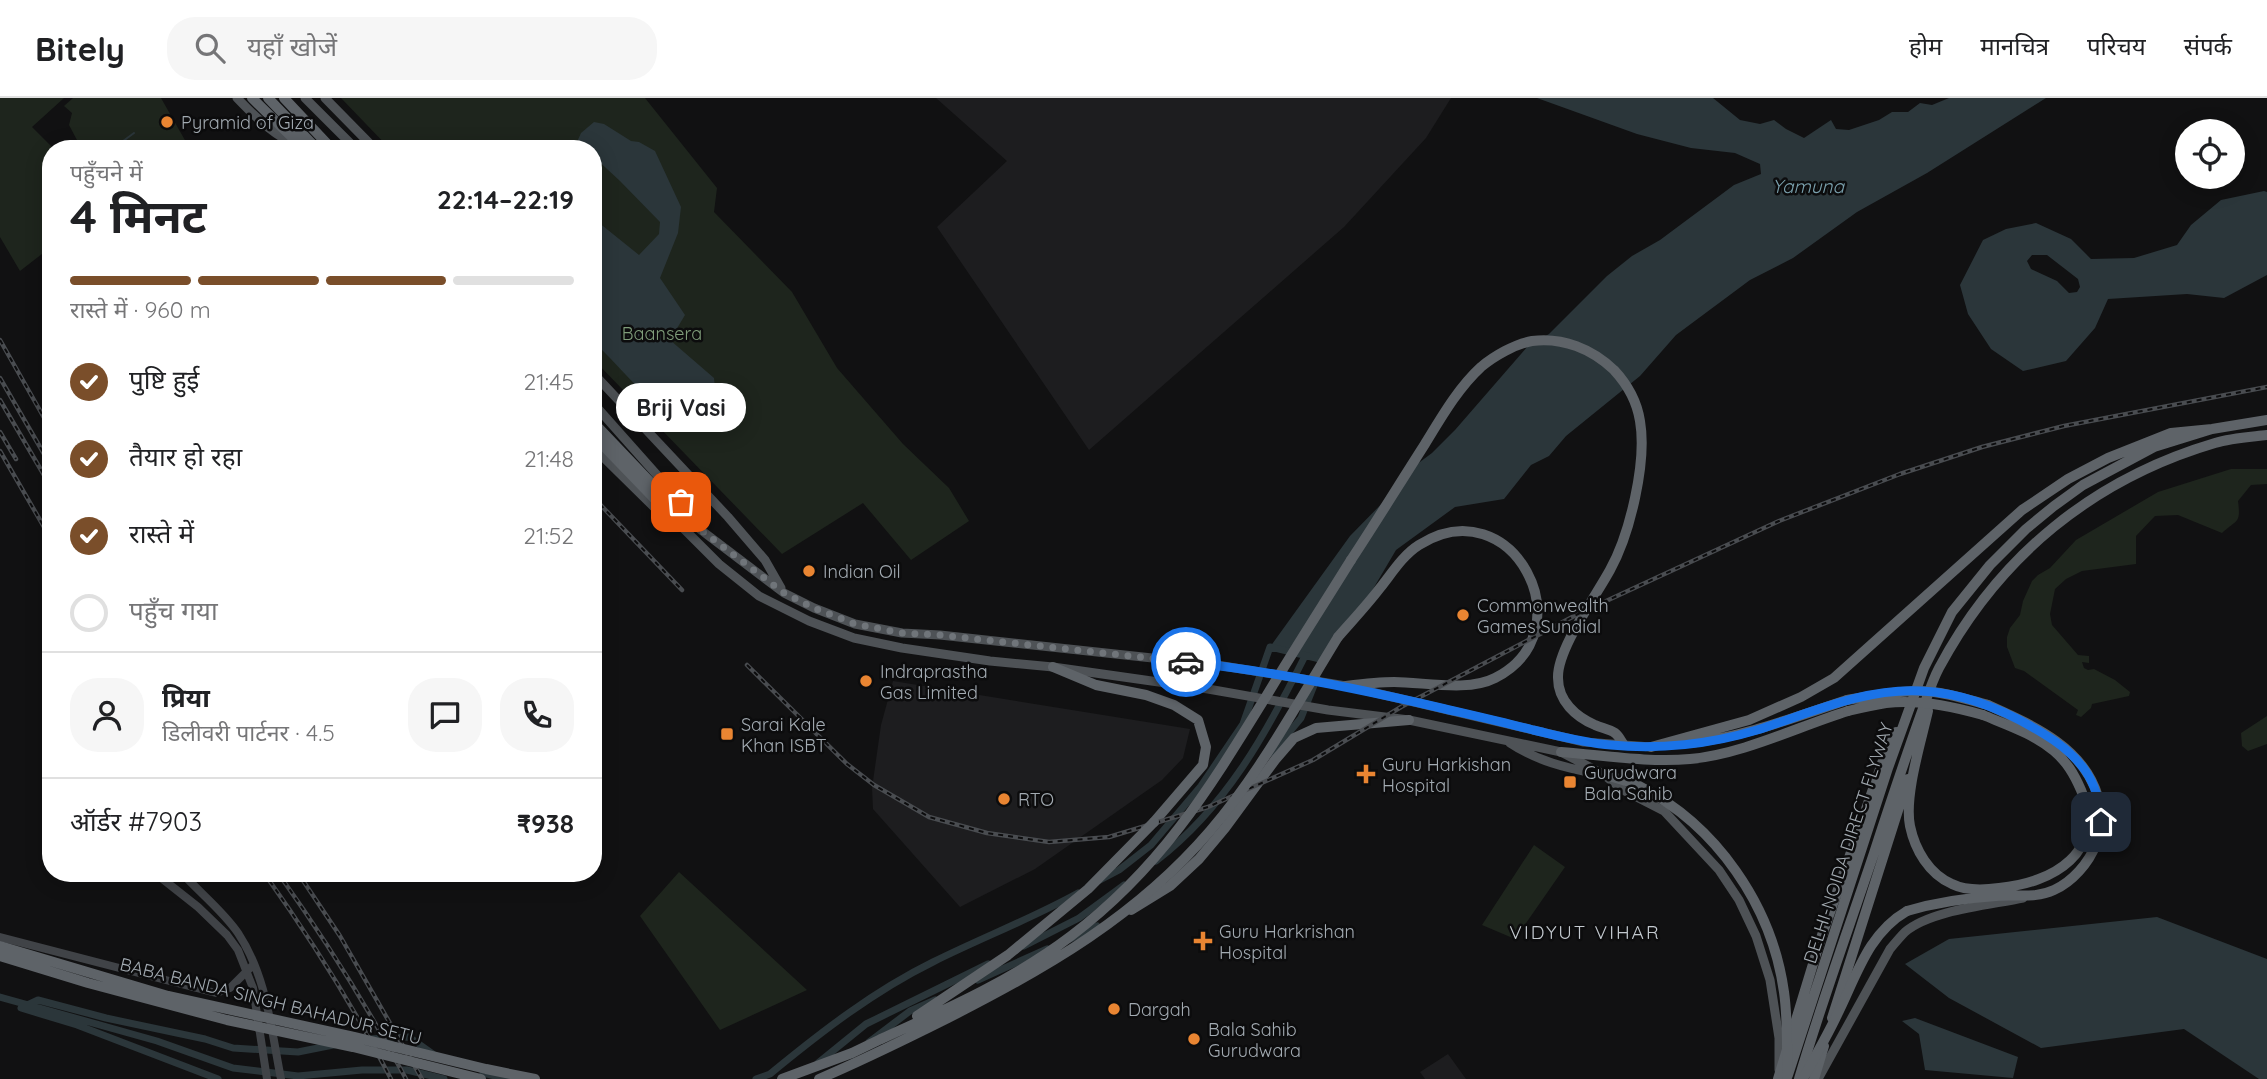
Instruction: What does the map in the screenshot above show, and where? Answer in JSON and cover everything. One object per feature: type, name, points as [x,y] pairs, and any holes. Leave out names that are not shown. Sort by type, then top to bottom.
[{"type":"highway","points":[[252,98],[295,140]]},
{"type":"highway","points":[[284,98],[324,140]]},
{"type":"highway","points":[[269,99],[308,140]]},
{"type":"highway","points":[[782,1079],[852,1053],[979,994],[1071,936],[1144,872],[1218,775],[1446,411],[1480,368],[1501,353],[1531,341],[1561,341],[1598,356],[1621,377],[1635,401],[1640,422],[1640,452],[1634,497],[1624,535],[1612,567],[1568,643],[1557,680],[1565,702],[1581,718],[1614,732],[1624,746]]},
{"type":"highway","points":[[1651,747],[1749,720],[1801,697],[1834,678],[2022,510],[2068,479],[2108,458],[2171,433],[2267,420]]},
{"type":"highway","name":"DELHI-NOIDA DIRECT FLYWAY","points":[[1784,1078],[1924,668],[1952,612],[1990,565],[2026,529],[2083,485],[2154,447],[2212,429]]},
{"type":"highway","points":[[602,433],[675,520]]},
{"type":"highway","points":[[1561,752],[1688,760],[1757,743],[1848,705],[1920,702],[1954,707],[1983,715],[2025,733],[2052,749],[2073,771],[2084,798],[2088,821],[2082,842],[2062,867],[2040,880],[2016,887],[1984,890],[1959,887],[1931,870],[1917,848],[1910,825],[1909,806],[1923,735],[1938,670],[1972,614],[2002,576],[2061,520],[2091,499],[2150,466],[2217,442],[2267,435]]},
{"type":"highway","points":[[602,443],[697,527]]},
{"type":"highway","points":[[1109,924],[1188,855],[1240,794],[1338,637],[1401,561],[1416,547],[1431,538],[1465,530],[1500,543],[1520,559],[1533,580],[1536,592],[1535,630],[1523,653],[1505,672],[1481,684],[1392,682],[1342,685]]},
{"type":"highway","points":[[881,1039],[1008,955],[1088,889],[1154,822],[1203,765],[1206,747],[1198,720],[1174,705],[1146,695],[1096,685],[1053,667]]},
{"type":"highway","name":"DELHI-NOIDA DIRECT FLYWAY","points":[[1801,1079],[1817,1018],[1938,670]]},
{"type":"highway","points":[[1651,747],[1718,740],[1889,692],[1921,691],[1956,696],[1988,705],[2036,729],[2067,749],[2088,772],[2095,785],[2101,806],[2100,835],[2088,860],[2066,883],[2052,891],[2032,896],[1961,898],[1907,911],[1897,917],[1873,941],[1836,1018],[1801,1079]]},
{"type":"highway","points":[[1784,1078],[1820,942],[1888,746],[1908,714]]},
{"type":"highway","points":[[819,1079],[1018,983],[1170,886],[1199,859],[1225,828],[1294,738],[1316,728],[1409,720]]},
{"type":"highway","points":[[1816,1079],[1853,947],[1923,735]]},
{"type":"highway","points":[[1603,774],[1636,785],[1689,818],[1720,849],[1742,880],[1763,921],[1777,958],[1785,1002],[1784,1078]]},
{"type":"highway","name":"BABA BANDA SINGH BAHADUR SETU","points":[[0,946],[168,996],[535,1079]]},
{"type":"highway","name":"BABA BANDA SINGH BAHADUR SETU","points":[[0,954],[88,983],[227,1020],[353,1047],[481,1079]]},
{"type":"main road","points":[[237,98],[262,124],[284,140]]},
{"type":"main road","points":[[305,98],[347,140]]},
{"type":"main road","points":[[325,98],[366,140]]},
{"type":"main road","points":[[602,383],[728,517],[765,560],[784,593]]},
{"type":"main road","points":[[602,413],[681,502],[697,527],[784,593],[855,624],[902,633],[1217,665],[1342,685],[1584,742],[1651,747]]},
{"type":"main road","points":[[602,456],[661,514],[675,520],[740,582],[759,596],[809,621],[854,638],[902,648],[1053,667],[1409,720],[1561,752],[1603,774]]},
{"type":"main road","points":[[1506,740],[1531,756],[1549,763],[1603,774]]},
{"type":"main road","points":[[1816,1079],[1886,956],[1904,933],[1917,924],[1945,914],[2032,896]]},
{"type":"street","points":[[167,882],[231,940],[263,986],[281,1079]]},
{"type":"street","points":[[191,882],[234,928],[250,967],[267,1079]]},
{"type":"street","points":[[0,937],[216,993],[230,988],[250,967]]},
{"type":"street","points":[[0,954],[173,1004],[271,1027]]},
{"type":"street","points":[[257,1014],[269,1016]]},
{"type":"shaded area","points":[[936,98],[1451,98],[1426,138],[1344,227],[1089,450],[937,227],[1007,161]]},
{"type":"shaded area","name":"RTO","points":[[893,681],[1190,729],[1183,758],[1162,780],[1035,869],[960,907],[873,809],[872,788],[881,725]]},
{"type":"shaded area","points":[[1448,1054],[1466,1079],[1425,1079],[1420,1072]]},
{"type":"green space","points":[[0,98],[64,98],[32,127],[45,140],[42,140],[42,254],[20,271],[0,237]]},
{"type":"green space","points":[[73,98],[161,98],[185,140],[77,140],[69,125],[72,113],[64,106]]},
{"type":"green space","name":"Baansera","points":[[341,98],[645,98],[717,188],[714,212],[792,292],[837,368],[903,444],[949,488],[969,521],[911,560],[863,503],[782,554],[602,368],[602,140],[381,140]]},
{"type":"green space","points":[[2231,469],[2267,469],[2267,484],[2251,485],[2238,501],[2237,520],[2222,533],[2178,515],[2155,516],[2136,536],[2136,564],[2082,571],[2066,579],[2055,589],[2050,614],[2052,625],[2078,655],[2089,656],[2089,663],[2082,662],[2084,668],[2094,669],[2115,680],[2130,692],[2129,696],[2092,704],[2081,717],[2076,715],[2078,710],[2024,671],[2015,668],[2007,647],[2007,637],[2020,615],[2032,581],[2038,575],[2050,568],[2076,540],[2158,492]]},
{"type":"green space","points":[[2267,716],[2267,744],[2248,751],[2242,746],[2241,733]]},
{"type":"green space","points":[[1534,845],[1565,867],[1515,939],[1482,925]]},
{"type":"green space","points":[[679,872],[807,990],[720,1030],[640,916]]},
{"type":"water","name":"Yamuna","points":[[1537,98],[1713,98],[1740,120],[1760,124],[1774,120],[1804,138],[1831,120],[1836,129],[1849,130],[1879,120],[1892,112],[1908,112],[1920,103],[1932,105],[1949,98],[2046,98],[1927,173],[1857,212],[1793,258],[1750,280],[1676,335],[1640,376],[1566,436],[1549,456],[1531,465],[1504,499],[1455,507],[1396,550],[1363,606],[1325,659],[1270,647],[1350,536],[1394,491],[1405,473],[1432,453],[1455,430],[1528,346],[1549,334],[1607,276],[1632,256],[1660,240],[1734,185],[1761,174],[1760,164],[1735,153],[1691,148],[1637,134]]},
{"type":"water","points":[[594,122],[604,124],[631,141],[639,142],[655,151],[681,207],[678,233],[660,278],[685,315],[670,340],[714,378],[716,398],[688,402],[667,416],[602,350],[602,225],[639,255],[659,234],[660,222],[602,164],[602,140],[578,140],[581,133]]},
{"type":"water","points":[[2267,192],[2267,275],[2224,298],[2187,294],[2108,299],[2095,328],[2066,361],[2023,371],[1991,349],[1968,314],[1960,285],[1983,240],[2006,229],[2036,223],[2071,239],[2091,259],[2134,258],[2177,245],[2191,225],[2221,200]],"holes":[[[2032,255],[2047,255],[2078,279],[2080,287],[2077,292],[2069,293],[2057,281],[2031,269],[2027,261]]]},
{"type":"water","points":[[2157,917],[2267,959],[2267,1079],[2259,1079],[2184,1029],[2041,1048],[1949,998],[1905,964],[1949,939]]},
{"type":"water","points":[[1915,1018],[2018,1057],[2013,1078],[1925,1070],[1919,1034],[1902,1021]]},
{"type":"waterway","points":[[124,140],[134,133]]},
{"type":"waterway","points":[[1100,880],[1119,870],[1151,845],[1201,786],[1243,724],[1270,647],[1324,660]]},
{"type":"waterway","points":[[1156,861],[1181,840],[1224,793],[1259,741],[1305,656]]},
{"type":"waterway","points":[[1272,753],[1301,718],[1317,678]]},
{"type":"waterway","points":[[1024,946],[1079,918],[1124,885]]},
{"type":"waterway","points":[[756,1079],[770,1074],[848,1013],[911,973],[1078,893]]},
{"type":"waterway","points":[[1070,939],[1097,926]]},
{"type":"waterway","points":[[978,980],[1047,949]]},
{"type":"waterway","points":[[818,1063],[866,1024],[988,964]]},
{"type":"waterway","points":[[0,997],[157,1041],[233,1068],[298,1076],[362,1070],[407,1070],[444,1079]]},
{"type":"waterway","points":[[218,1079],[77,1025],[21,1008],[38,1000],[233,1048],[298,1052],[358,1040]]},
{"type":"waterway","points":[[869,1042],[910,1011],[935,1000]]},
{"type":"waterway","points":[[370,1039],[409,1037],[433,1054]]},
{"type":"waterway","points":[[483,1073],[506,1079]]},
{"type":"railway","points":[[0,340],[42,414]]},
{"type":"railway","points":[[0,378],[42,450]]},
{"type":"railway","points":[[747,665],[847,764],[874,785],[929,817],[987,833],[1049,842],[1109,837],[1208,807],[1313,760],[1401,707],[1578,614],[1779,521],[1900,474],[1982,447],[2064,426],[2267,387]]},
{"type":"railway","points":[[0,400],[42,472]]},
{"type":"railway","points":[[0,432],[16,459]]},
{"type":"railway","points":[[0,451],[42,523]]},
{"type":"railway","points":[[602,506],[682,590]]},
{"type":"railway","points":[[270,882],[331,974],[391,1079]]},
{"type":"railway","points":[[284,882],[345,974],[406,1079]]},
{"type":"railway","points":[[304,882],[340,936],[422,1079]]},
{"type":"way so far","points":[[681,502],[697,527],[784,593],[855,624],[902,633],[1186,662]]},
{"type":"place","name":"Pyramid of Giza","points":[[167,122]]},
{"type":"place","name":"Brij Vasi","points":[[681,502]]},
{"type":"place","name":"Indian Oil","points":[[809,571]]},
{"type":"place","name":"Commonwealth Games Sundial","points":[[1463,615]]},
{"type":"place","name":"Indraprastha Gas Limited","points":[[866,681]]},
{"type":"place","name":"Sarai Kale Khan ISBT","points":[[727,734]]},
{"type":"place","name":"Guru Harkishan Hospital","points":[[1366,774]]},
{"type":"place","name":"Gurudwara Bala Sahib","points":[[1570,782]]},
{"type":"place","name":"RTO","points":[[1004,799]]},
{"type":"place","name":"Guru Harkrishan Hospital","points":[[1203,941]]},
{"type":"place","name":"Dargah","points":[[1114,1009]]},
{"type":"place","name":"Bala Sahib Gurudwara","points":[[1194,1039]]},
{"type":"district","name":"VIDYUT VIHAR","points":[[1585,932]]},
{"type":"route","points":[[1186,662],[1346,686],[1584,742],[1651,747],[1718,740],[1847,700],[1889,692],[1921,691],[1956,696],[1988,705],[2012,716],[2067,749],[2088,772],[2095,785],[2101,806],[2101,822]]}]
